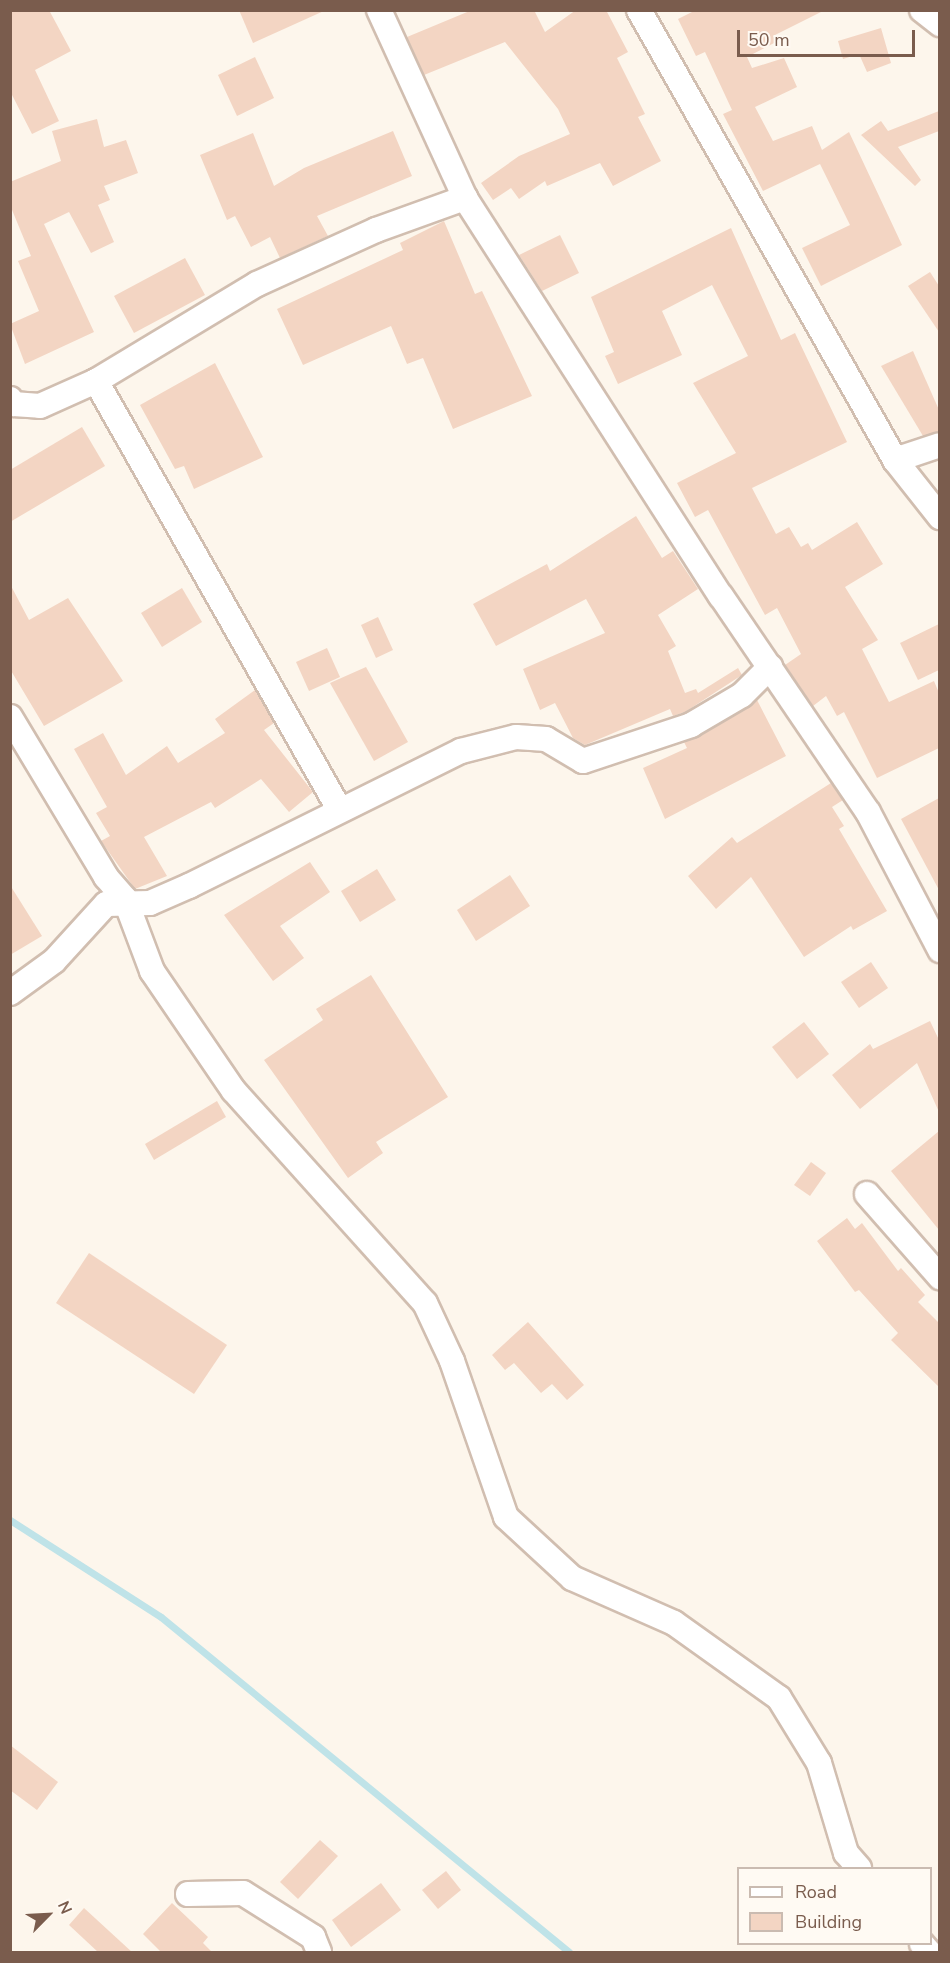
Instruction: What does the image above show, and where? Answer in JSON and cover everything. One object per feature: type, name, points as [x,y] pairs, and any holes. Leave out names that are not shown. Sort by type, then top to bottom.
[{"type":"street","points":[[379,10],[465,198],[770,667],[868,812],[939,950]]},
{"type":"street","points":[[639,10],[895,460],[939,517]]},
{"type":"street","points":[[922,10],[939,24]]},
{"type":"street","points":[[10,399],[13,404],[40,406],[96,381],[257,284],[376,230],[465,198]]},
{"type":"street","points":[[96,381],[339,808]]},
{"type":"street","points":[[895,460],[939,445]]},
{"type":"street","points":[[10,993],[54,961],[106,904],[125,899],[150,903],[339,808],[461,751],[516,737],[546,739],[583,761],[691,725],[742,695],[770,667]]},
{"type":"street","points":[[10,717],[106,877],[125,899],[152,971],[234,1091],[425,1303],[452,1361],[506,1517],[572,1578],[674,1623],[779,1698],[819,1763],[846,1853],[857,1867]]},
{"type":"street","points":[[867,1194],[939,1278]]},
{"type":"street","points":[[188,1894],[243,1893],[313,1937],[319,1953]]},
{"type":"building","points":[[10,10],[49,10],[71,51],[35,70],[59,121],[32,134],[10,91]]},
{"type":"building","points":[[239,10],[326,10],[253,43]]},
{"type":"building","points":[[472,10],[534,10],[545,32],[576,10],[606,10],[628,52],[617,58],[645,114],[638,117],[661,161],[613,186],[600,163],[547,186],[545,181],[519,199],[511,188],[493,200],[481,183],[519,156],[570,134],[558,109],[505,42],[424,75],[407,37]]},
{"type":"building","points":[[696,10],[825,10],[773,36],[776,42],[747,57],[752,68],[784,58],[797,87],[755,107],[773,141],[812,126],[822,150],[849,132],[902,245],[821,286],[802,248],[850,225],[820,164],[763,191],[723,114],[732,110],[705,52],[696,56],[678,19]]},
{"type":"building","points":[[881,28],[891,63],[867,72],[859,54],[843,59],[838,41]]},
{"type":"building","points":[[255,57],[274,98],[237,116],[218,75]]},
{"type":"building","points":[[939,111],[939,131],[898,147],[921,180],[915,186],[861,135],[881,121],[888,131]]},
{"type":"building","points":[[97,119],[104,147],[126,140],[138,173],[104,186],[110,200],[98,205],[114,242],[91,253],[69,212],[44,224],[94,332],[25,364],[10,324],[39,311],[18,261],[31,256],[10,205],[10,182],[61,161],[52,131]]},
{"type":"building","points":[[393,131],[412,176],[317,216],[328,236],[280,258],[270,237],[251,247],[235,216],[227,220],[200,155],[253,133],[274,186],[304,168]]},
{"type":"building","points":[[444,221],[475,294],[482,291],[532,396],[453,429],[423,358],[407,364],[391,326],[303,365],[277,309],[403,250],[400,243]]},
{"type":"building","points":[[731,228],[781,340],[795,333],[847,442],[752,488],[776,534],[789,527],[801,547],[808,543],[812,550],[857,522],[883,564],[845,587],[878,640],[862,649],[889,702],[934,681],[939,693],[939,748],[877,778],[844,712],[837,716],[826,696],[813,706],[785,665],[801,654],[777,608],[765,615],[708,510],[695,517],[677,483],[736,453],[693,383],[748,356],[712,285],[662,311],[682,355],[618,384],[605,356],[614,352],[591,297]]},
{"type":"building","points":[[560,235],[579,273],[542,291],[519,255]]},
{"type":"building","points":[[185,258],[205,295],[134,333],[114,296]]},
{"type":"building","points":[[930,272],[939,286],[939,332],[908,286]]},
{"type":"building","points":[[913,351],[939,410],[939,431],[923,436],[881,366]]},
{"type":"building","points":[[215,363],[263,457],[194,489],[184,466],[175,469],[140,405]]},
{"type":"building","points":[[82,427],[105,466],[10,522],[10,470]]},
{"type":"building","points":[[636,516],[662,558],[673,551],[698,589],[658,615],[676,646],[668,651],[685,693],[696,689],[698,693],[738,668],[742,675],[685,712],[673,716],[670,709],[585,745],[573,738],[555,703],[540,710],[523,669],[605,633],[586,599],[496,646],[473,604],[547,564],[550,571]]},
{"type":"building","points":[[10,584],[29,620],[68,598],[123,681],[44,726],[10,669]]},
{"type":"building","points":[[182,588],[202,622],[162,647],[141,613]]},
{"type":"building","points":[[378,617],[393,650],[376,658],[361,625]]},
{"type":"building","points":[[939,624],[939,670],[918,680],[900,643]]},
{"type":"building","points":[[327,648],[340,677],[309,691],[296,662]]},
{"type":"building","points":[[366,667],[408,742],[374,761],[330,683]]},
{"type":"building","points":[[255,690],[274,723],[264,730],[313,792],[289,812],[261,779],[215,808],[211,802],[144,837],[167,876],[135,889],[101,841],[110,836],[96,813],[107,807],[74,749],[103,733],[126,775],[167,746],[178,763],[225,733],[215,719]]},
{"type":"building","points":[[757,700],[786,756],[665,819],[643,768],[687,748],[684,742]]},
{"type":"building","points":[[831,783],[843,800],[832,807],[844,826],[839,829],[887,911],[853,930],[851,926],[804,957],[751,877],[716,909],[688,876],[732,837],[737,843]]},
{"type":"building","points":[[939,798],[939,890],[901,819]]},
{"type":"building","points":[[310,862],[330,892],[280,926],[304,958],[273,981],[224,915]]},
{"type":"building","points":[[377,869],[396,900],[360,922],[341,891]]},
{"type":"building","points":[[510,875],[530,906],[476,941],[457,910]]},
{"type":"building","points":[[10,885],[42,936],[10,955]]},
{"type":"building","points":[[871,962],[888,988],[859,1008],[841,982]]},
{"type":"building","points":[[371,975],[448,1097],[376,1142],[383,1153],[348,1178],[264,1060],[323,1020],[316,1009]]},
{"type":"building","points":[[930,1021],[939,1040],[939,1112],[917,1063],[860,1109],[832,1075],[870,1044],[873,1049]]},
{"type":"building","points":[[804,1022],[829,1054],[797,1079],[772,1047]]},
{"type":"building","points":[[217,1101],[226,1117],[154,1160],[145,1144]]},
{"type":"building","points":[[939,1131],[939,1230],[891,1171]]},
{"type":"building","points":[[811,1162],[826,1173],[810,1196],[794,1185]]},
{"type":"building","points":[[847,1218],[855,1229],[862,1223],[898,1271],[901,1268],[925,1295],[918,1302],[939,1323],[939,1387],[891,1340],[898,1333],[859,1290],[855,1292],[817,1241]]},
{"type":"building","points":[[89,1253],[227,1345],[194,1394],[56,1303]]},
{"type":"building","points":[[528,1322],[584,1385],[567,1400],[552,1384],[541,1393],[514,1363],[505,1370],[492,1355]]},
{"type":"building","points":[[10,1745],[58,1782],[37,1810],[10,1790]]},
{"type":"building","points":[[320,1840],[338,1856],[298,1899],[280,1882]]},
{"type":"building","points":[[446,1871],[461,1890],[438,1909],[422,1890]]},
{"type":"building","points":[[381,1883],[401,1910],[351,1947],[332,1920]]},
{"type":"building","points":[[172,1903],[208,1937],[203,1943],[213,1953],[162,1953],[143,1934]]},
{"type":"building","points":[[84,1908],[133,1953],[99,1953],[69,1925]]},
{"type":"waterway","points":[[10,1520],[161,1617],[569,1952]]}]
